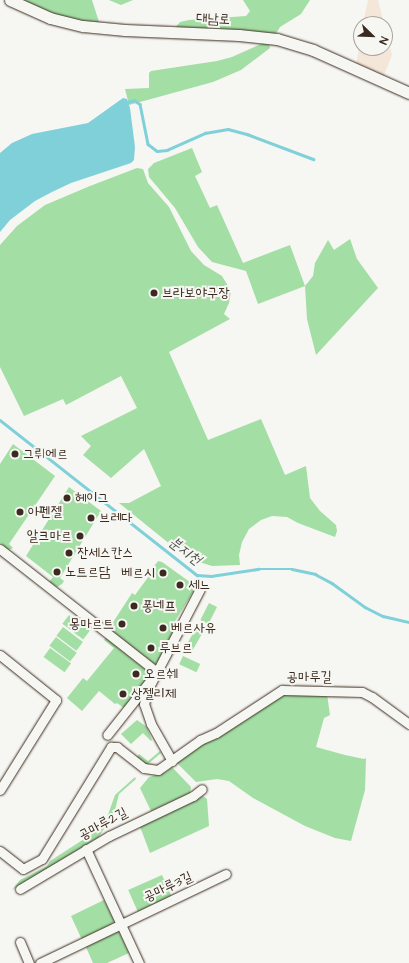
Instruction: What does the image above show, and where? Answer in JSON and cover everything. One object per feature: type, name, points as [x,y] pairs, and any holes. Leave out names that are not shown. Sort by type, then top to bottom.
[{"type":"street","name":"대남로","points":[[10,0],[50,18],[83,26],[125,30],[239,35],[276,39],[313,50],[409,93]]},
{"type":"street","points":[[0,550],[157,672]]},
{"type":"street","points":[[172,761],[145,711],[146,697],[157,672],[200,589]]},
{"type":"street","points":[[0,655],[56,700],[0,790]]},
{"type":"street","points":[[107,735],[157,672]]},
{"type":"street","name":"공마루길","points":[[0,851],[23,870],[42,859],[111,747],[117,747],[149,770],[158,770],[200,740],[216,734],[282,690],[362,692],[372,697],[409,724]]},
{"type":"street","name":"공마루2길","points":[[20,889],[86,849],[135,822],[193,796],[202,789]]},
{"type":"street","points":[[86,849],[139,963]]},
{"type":"street","name":"공마루3길","points":[[40,963],[226,874]]},
{"type":"street","points":[[20,942],[29,963]]},
{"type":"shaded area","points":[[368,0],[378,0],[382,16],[365,16]]},
{"type":"shaded area","points":[[358,56],[392,56],[383,78],[356,65]]},
{"type":"green space","points":[[17,0],[92,0],[99,22],[73,21]]},
{"type":"green space","points":[[109,0],[133,0],[121,5]]},
{"type":"green space","points":[[243,0],[310,0],[301,14],[280,27],[275,35],[174,29],[180,22],[189,20],[246,16],[250,11]]},
{"type":"green space","points":[[263,43],[269,44],[270,48],[241,70],[213,82],[129,105],[125,89],[149,88],[149,73],[151,71],[217,61],[232,57]]},
{"type":"green space","points":[[192,148],[202,172],[195,176],[210,208],[217,205],[243,263],[290,245],[305,286],[258,304],[246,271],[212,262],[198,247],[175,208],[149,177],[148,169],[154,163]]},
{"type":"green space","points":[[137,168],[143,169],[148,183],[169,207],[191,251],[204,265],[222,276],[231,291],[229,303],[224,314],[230,319],[169,352],[208,440],[261,419],[285,475],[306,466],[310,498],[320,511],[336,525],[337,531],[335,537],[298,523],[287,517],[272,516],[261,520],[249,529],[242,542],[239,555],[240,565],[212,566],[186,557],[119,503],[129,503],[161,486],[144,449],[111,478],[83,455],[91,446],[81,436],[137,408],[121,376],[66,405],[63,399],[24,416],[0,367],[0,245],[17,226],[45,205]]},
{"type":"green space","points":[[350,239],[357,259],[378,288],[316,355],[307,319],[305,286],[313,276],[315,263],[328,240],[334,250]]},
{"type":"green space","points":[[13,444],[55,476],[9,544],[13,548],[8,550],[0,543],[0,464]]},
{"type":"green space","points":[[69,487],[101,511],[60,578],[64,581],[57,587],[49,582],[53,577],[26,556]]},
{"type":"green space","points":[[158,561],[162,562],[194,585],[195,589],[172,626],[176,629],[157,663],[154,664],[112,631],[110,627],[132,593],[135,595],[149,576],[145,573],[149,573]]},
{"type":"green space","points":[[209,603],[217,607],[208,624],[200,620]]},
{"type":"green space","points":[[69,615],[90,631],[83,639],[62,624]]},
{"type":"green space","points":[[63,627],[83,642],[76,651],[56,636]]},
{"type":"green space","points":[[195,630],[202,634],[192,650],[186,646]]},
{"type":"green space","points":[[56,637],[77,653],[70,661],[49,646]]},
{"type":"green space","points":[[106,637],[151,674],[124,708],[117,703],[115,704],[99,691],[82,711],[67,698],[83,678],[87,681],[114,648],[104,640]]},
{"type":"green space","points":[[50,648],[71,663],[65,672],[44,657]]},
{"type":"green space","points":[[183,656],[200,664],[196,672],[179,664]]},
{"type":"green space","points":[[287,693],[327,694],[330,715],[324,718],[316,747],[345,755],[364,759],[366,758],[365,790],[351,841],[335,838],[305,826],[253,798],[229,781],[217,779],[196,782],[177,763],[178,760],[201,743]]},
{"type":"green space","points":[[137,720],[147,727],[152,740],[151,741],[143,733],[131,744],[121,734]]},
{"type":"green space","points":[[160,751],[161,753],[147,765],[137,757],[139,754],[148,761]]},
{"type":"green space","points":[[172,767],[191,787],[190,794],[151,811],[140,788],[149,777],[166,772]]},
{"type":"green space","points":[[135,777],[136,779],[119,794],[115,810],[99,837],[12,890],[20,880],[47,866],[50,861],[95,832],[106,820],[115,795]]},
{"type":"green space","points":[[203,796],[207,799],[209,826],[150,853],[139,824]]},
{"type":"green space","points":[[162,875],[172,897],[138,912],[128,890]]},
{"type":"green space","points":[[104,900],[114,920],[112,925],[82,940],[71,916]]},
{"type":"green space","points":[[115,931],[120,933],[129,953],[107,963],[93,963],[85,945]]},
{"type":"water","points":[[123,98],[127,99],[130,108],[135,147],[134,160],[131,163],[71,183],[35,201],[10,220],[0,232],[0,153],[12,143],[32,134],[88,123]]},
{"type":"waterway","points":[[128,102],[134,100],[140,104],[148,144],[157,151],[167,150],[205,133],[228,129],[247,134],[313,159]]},
{"type":"waterway","name":"분지천","points":[[0,420],[197,575],[211,576],[258,569],[292,569],[315,574],[332,583],[365,607],[383,616],[409,622]]},
{"type":"place","name":"브라보야구장","points":[[154,293]]},
{"type":"place","name":"그뤼에르","points":[[15,454]]},
{"type":"place","name":"헤이그","points":[[67,498]]},
{"type":"place","name":"아펜젤","points":[[20,512]]},
{"type":"place","name":"브레다","points":[[91,518]]},
{"type":"place","name":"알크마르","points":[[80,536]]},
{"type":"place","name":"잔세스칸스","points":[[69,553]]},
{"type":"place","name":"노트르담","points":[[57,572]]},
{"type":"place","name":"베르시","points":[[163,573]]},
{"type":"place","name":"세느","points":[[180,585]]},
{"type":"place","name":"퐁네프","points":[[134,606]]},
{"type":"place","name":"몽마르트","points":[[122,624]]},
{"type":"place","name":"베르사유","points":[[163,628]]},
{"type":"place","name":"루브르","points":[[151,648]]},
{"type":"place","name":"오르쉐","points":[[136,674]]},
{"type":"place","name":"상젤리제","points":[[123,694]]}]
